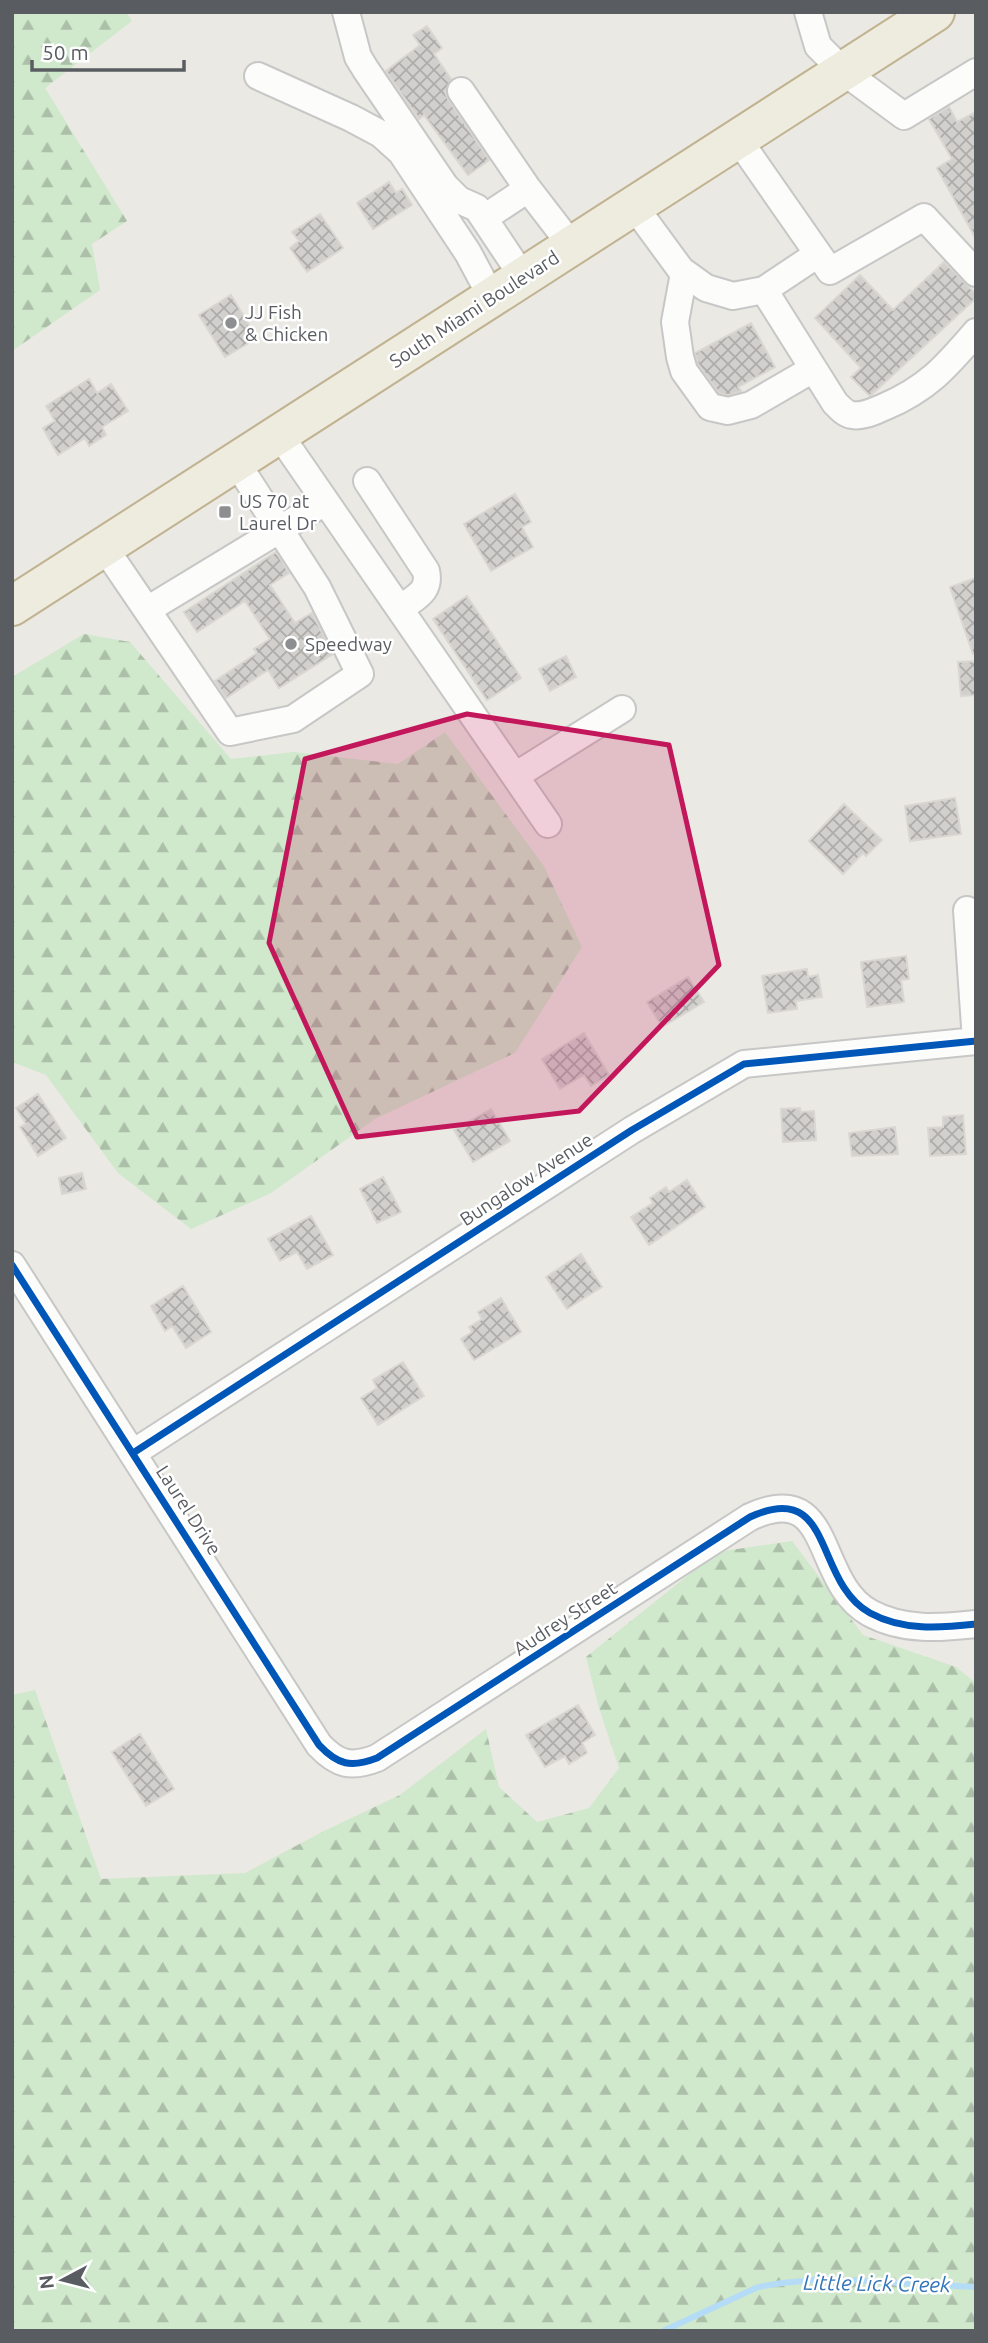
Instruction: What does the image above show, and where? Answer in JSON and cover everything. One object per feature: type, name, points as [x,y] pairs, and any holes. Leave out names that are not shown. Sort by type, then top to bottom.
[{"type":"highway","name":"South Miami Boulevard","points":[[12,606],[935,12]]},
{"type":"street","points":[[346,12],[358,57],[366,70],[445,186],[459,200],[477,208],[523,277]]},
{"type":"street","points":[[808,12],[818,46],[843,71],[904,116],[976,72]]},
{"type":"street","points":[[258,76],[361,123],[381,134],[401,152],[462,244],[492,298]]},
{"type":"street","points":[[461,91],[528,189],[572,246]]},
{"type":"street","points":[[738,139],[830,271],[924,217],[976,273]]},
{"type":"street","points":[[484,218],[528,189]]},
{"type":"street","points":[[634,205],[661,246],[684,273],[706,288],[733,296],[752,295],[764,290],[818,254]]},
{"type":"street","points":[[684,273],[676,322],[680,357],[684,372],[710,407],[728,411],[751,405],[813,369]]},
{"type":"street","points":[[764,290],[835,403],[843,411],[853,415],[868,414],[923,387],[976,332]]},
{"type":"street","points":[[279,434],[548,824]]},
{"type":"street","points":[[104,547],[230,732],[293,719],[360,674],[317,587],[236,462]]},
{"type":"street","points":[[367,481],[426,571],[426,589],[400,610]]},
{"type":"street","points":[[147,610],[325,502]]},
{"type":"street","points":[[515,776],[622,709]]},
{"type":"street","points":[[967,910],[976,1041]]},
{"type":"street","name":"Bungalow Avenue","points":[[134,1453],[632,1130],[744,1064],[976,1041]]},
{"type":"street","name":"Laurel Drive","points":[[12,1265],[319,1745],[331,1758],[346,1764]]},
{"type":"street","name":"Audrey Street","points":[[346,1764],[362,1764],[377,1758],[750,1517],[777,1507],[790,1507],[803,1512],[812,1523],[849,1595],[869,1612],[909,1626],[937,1628],[976,1623]]},
{"type":"highlighted area","points":[[467,714],[669,745],[719,965],[579,1111],[357,1137],[269,943],[305,759]]},
{"type":"green space","points":[[12,12],[126,12],[132,21],[45,88],[127,221],[92,244],[100,290],[12,351]]},
{"type":"green space","points":[[84,634],[130,642],[231,759],[294,752],[398,764],[445,732],[544,866],[582,947],[515,1053],[375,1119],[271,1193],[191,1229],[118,1173],[46,1075],[12,1062],[12,677]]},
{"type":"green space","points":[[792,1541],[863,1635],[956,1667],[976,1683],[976,2331],[12,2331],[12,1695],[35,1690],[101,1879],[245,1873],[400,1795],[486,1729],[499,1787],[537,1822],[589,1808],[619,1768],[586,1657],[717,1552]]},
{"type":"building","points":[[427,26],[442,48],[434,54],[451,79],[445,92],[448,99],[489,160],[468,175],[424,115],[419,119],[386,71],[420,45],[413,35]]},
{"type":"building","points":[[949,107],[957,122],[976,112],[976,239],[937,168],[952,159],[929,119]]},
{"type":"building","points":[[389,182],[396,193],[402,189],[412,205],[373,229],[357,203]]},
{"type":"building","points":[[320,214],[343,248],[307,272],[290,248],[299,241],[292,232]]},
{"type":"building","points":[[944,262],[976,294],[976,298],[870,396],[851,377],[861,368],[815,318],[860,275],[893,310]]},
{"type":"building","points":[[231,295],[257,338],[225,357],[199,315]]},
{"type":"building","points":[[751,323],[775,367],[738,387],[741,391],[739,392],[728,395],[719,393],[698,364],[695,353]]},
{"type":"building","points":[[89,379],[97,393],[111,384],[128,411],[102,427],[106,435],[89,446],[85,438],[58,455],[43,428],[55,421],[46,406]]},
{"type":"building","points":[[515,494],[531,522],[522,527],[533,547],[491,571],[464,524]]},
{"type":"building","points":[[276,552],[289,573],[270,585],[295,623],[312,613],[333,654],[279,688],[268,670],[226,698],[215,681],[257,653],[254,649],[270,639],[245,601],[197,632],[184,612]]},
{"type":"building","points":[[976,578],[976,653],[973,654],[950,587]]},
{"type":"building","points":[[467,596],[521,678],[487,700],[433,619]]},
{"type":"building","points":[[566,656],[576,677],[550,691],[539,669]]},
{"type":"building","points":[[976,661],[976,695],[961,696],[958,662]]},
{"type":"building","points":[[955,798],[961,834],[910,841],[905,806]]},
{"type":"building","points":[[844,804],[882,840],[866,856],[863,853],[843,874],[809,841]]},
{"type":"building","points":[[906,956],[909,979],[901,980],[904,1002],[867,1007],[861,962]]},
{"type":"building","points":[[807,969],[808,977],[818,975],[822,997],[796,1001],[797,1009],[768,1013],[762,976]]},
{"type":"building","points":[[688,977],[704,1002],[662,1027],[647,1002]]},
{"type":"building","points":[[584,1033],[609,1075],[591,1086],[584,1075],[560,1089],[542,1059]]},
{"type":"building","points":[[38,1094],[66,1138],[38,1156],[20,1127],[26,1124],[16,1108]]},
{"type":"building","points":[[800,1108],[801,1112],[814,1111],[816,1140],[783,1142],[781,1109]]},
{"type":"building","points":[[491,1109],[510,1141],[473,1162],[454,1130]]},
{"type":"building","points":[[963,1115],[966,1154],[930,1156],[928,1128],[943,1127],[943,1117]]},
{"type":"building","points":[[895,1127],[898,1154],[852,1156],[849,1133]]},
{"type":"building","points":[[82,1173],[86,1189],[62,1194],[59,1178]]},
{"type":"building","points":[[383,1177],[401,1212],[377,1223],[360,1189]]},
{"type":"building","points":[[687,1180],[705,1207],[649,1245],[631,1217],[653,1203],[650,1198],[666,1187],[669,1192]]},
{"type":"building","points":[[311,1216],[333,1255],[307,1269],[297,1252],[280,1261],[268,1239]]},
{"type":"building","points":[[581,1254],[602,1287],[567,1309],[546,1277]]},
{"type":"building","points":[[183,1286],[211,1332],[186,1348],[172,1326],[165,1331],[151,1306]]},
{"type":"building","points":[[501,1298],[521,1332],[474,1360],[461,1339],[472,1332],[469,1327],[482,1319],[478,1312]]},
{"type":"building","points":[[403,1362],[424,1396],[378,1425],[361,1398],[377,1388],[373,1380]]},
{"type":"building","points":[[578,1705],[595,1735],[582,1743],[587,1753],[569,1764],[565,1756],[545,1767],[526,1735]]},
{"type":"building","points":[[140,1734],[174,1789],[146,1806],[112,1752]]},
{"type":"waterway","name":"Little Lick Creek","points":[[663,2331],[758,2287],[782,2283],[824,2279],[976,2287]]},
{"type":"cycle path","points":[[133,1453],[632,1130],[744,1064],[976,1041]]},
{"type":"cycle path","points":[[12,1265],[319,1745],[339,1761],[352,1764],[377,1758],[750,1517],[777,1509],[797,1511],[810,1522],[839,1579],[852,1598],[870,1613],[895,1623],[909,1625],[935,1627],[976,1624]]},
{"type":"place","name":"JJ Fish & Chicken","points":[[231,323]]},
{"type":"place","name":"US 70 at Laurel Dr","points":[[225,512]]},
{"type":"place","name":"Speedway","points":[[291,644]]}]
